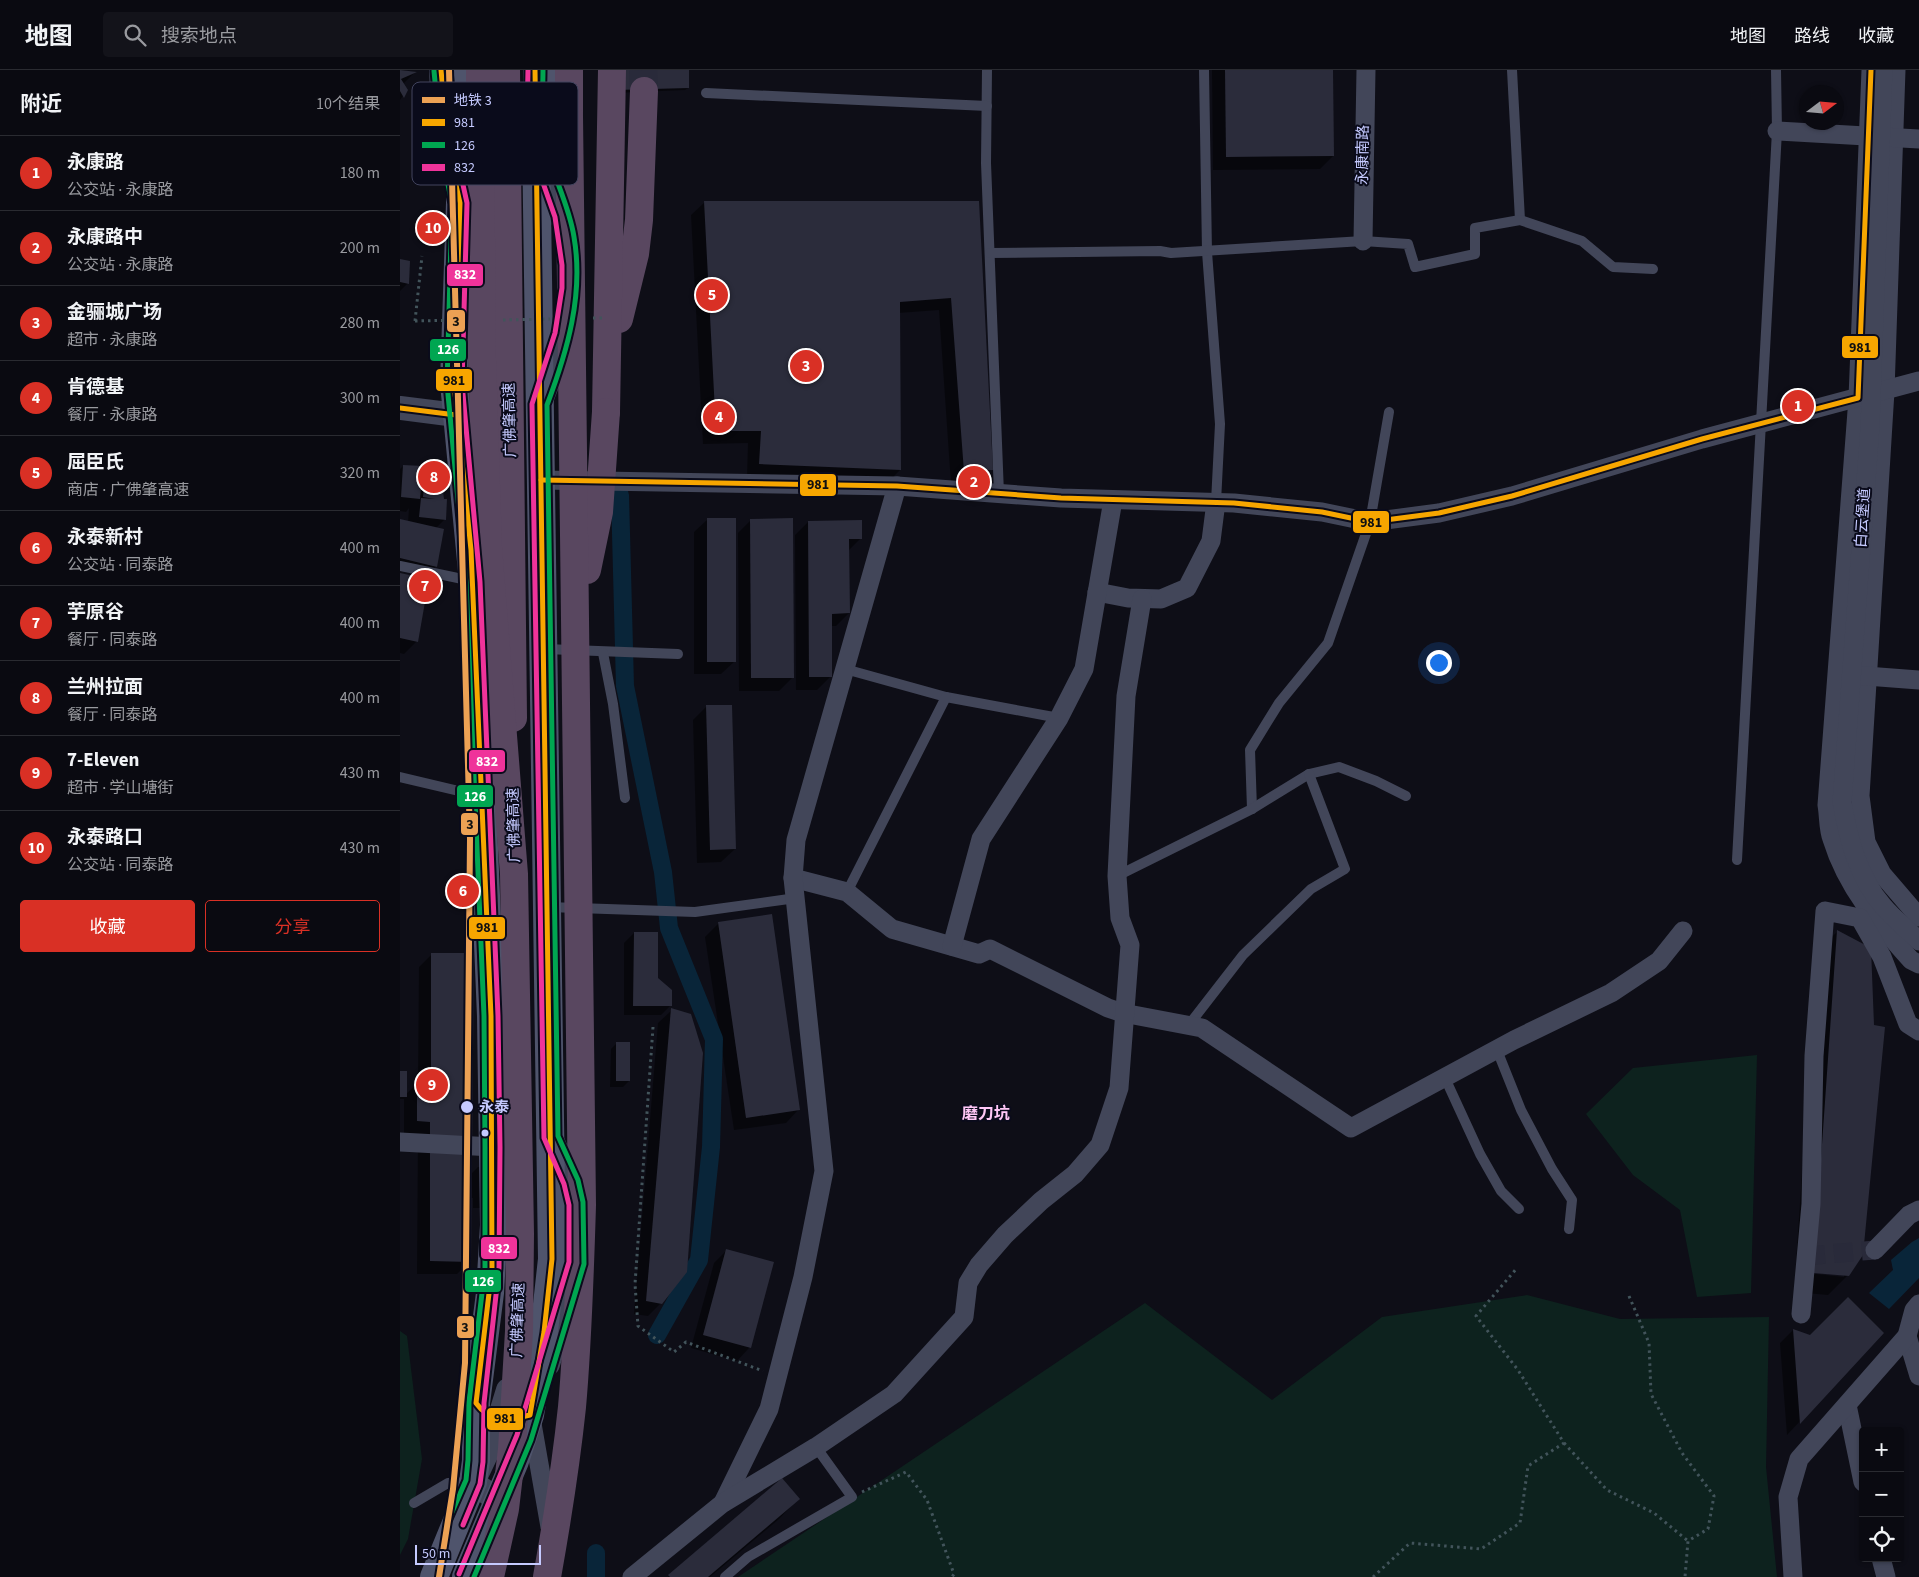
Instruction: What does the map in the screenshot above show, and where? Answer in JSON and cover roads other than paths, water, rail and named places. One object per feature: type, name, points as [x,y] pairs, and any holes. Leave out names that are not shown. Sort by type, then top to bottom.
[{"type":"highway","points":[[606,412],[612,70]]},
{"type":"highway","points":[[576,626],[599,512],[606,412],[613,350],[635,254],[639,220],[644,91]]},
{"type":"highway","points":[[481,185],[482,359],[488,546],[514,874]]},
{"type":"highway","name":"广佛肇高速","points":[[490,1577],[505,1509],[509,1475],[518,1330],[520,1234],[514,874],[507,185]]},
{"type":"highway","points":[[547,1577],[560,1502],[572,1408],[582,1214],[570,185]]},
{"type":"main road","points":[[434,1577],[473,1482],[476,1461],[476,1403],[492,1268],[493,1147],[488,958],[473,582],[469,518],[456,415],[454,367],[460,185]]},
{"type":"main road","points":[[466,1577],[498,1501],[530,1415],[544,1332],[551,1268],[548,907],[537,185]]},
{"type":"main road","points":[[476,1403],[482,1412],[495,1418],[511,1420],[530,1415]]},
{"type":"street","name":"永康南路","points":[[1363,241],[1366,70]]},
{"type":"street","points":[[1871,70],[1858,398],[1827,805],[1831,838],[1844,871],[1863,904],[1911,960],[1919,964]]},
{"type":"street","name":"白云堡道","points":[[1883,70],[1870,427],[1842,802],[1854,853],[1867,880],[1882,905],[1919,941]]},
{"type":"street","points":[[1896,70],[1885,391],[1860,796],[1866,842],[1882,874],[1919,917]]},
{"type":"street","points":[[1777,131],[1919,139]]},
{"type":"street","points":[[456,185],[460,203]]},
{"type":"street","points":[[541,480],[897,486],[1113,500],[1216,502],[1322,512],[1370,522],[1439,513],[1512,496],[1702,439],[1919,381]]},
{"type":"street","points":[[400,408],[456,415]]},
{"type":"street","points":[[723,1503],[769,1409],[803,1276],[824,1171],[793,878],[796,840],[897,486]]},
{"type":"street","points":[[952,946],[981,839],[1059,718],[1084,668],[1113,500]]},
{"type":"street","points":[[1097,592],[1142,599],[1161,599],[1187,588],[1211,541],[1216,502]]},
{"type":"street","points":[[632,1577],[723,1503],[816,1447],[894,1394],[964,1316],[968,1284],[979,1265],[1005,1235],[1041,1201],[1076,1174],[1100,1145],[1119,1088],[1123,1013],[1130,945],[1120,918],[1117,876],[1126,696],[1142,599]]},
{"type":"street","points":[[1837,674],[1919,680]]},
{"type":"street","points":[[793,878],[847,892],[892,929],[979,954],[990,949],[1123,1013],[1202,1028],[1351,1128],[1497,1050],[1611,993],[1659,961],[1683,931]]},
{"type":"street","points":[[1801,1314],[1810,1204],[1814,1056],[1825,910],[1860,918],[1882,957],[1908,1024],[1919,1031]]},
{"type":"street","points":[[488,958],[509,1031],[514,1060],[518,1121],[520,1280],[515,1347],[508,1394],[492,1442],[473,1482],[498,1501]]},
{"type":"street","points":[[400,1142],[493,1147]]},
{"type":"street","points":[[1875,1250],[1909,1216],[1919,1210]]},
{"type":"street","points":[[1793,1577],[1788,1497],[1799,1459],[1907,1336],[1914,1310],[1919,1304]]},
{"type":"street","points":[[1907,1336],[1919,1376]]},
{"type":"street","points":[[1847,1404],[1861,1472]]},
{"type":"street","points":[[530,1415],[560,1577]]},
{"type":"street","points":[[1882,1562],[1886,1577]]},
{"type":"lane","points":[[987,70],[990,253],[999,494]]},
{"type":"lane","points":[[1204,70],[1208,252],[1220,424],[1216,502]]},
{"type":"lane","points":[[1512,70],[1520,220]]},
{"type":"lane","points":[[1738,860],[1763,423],[1777,131],[1776,70]]},
{"type":"lane","points":[[706,93],[987,106]]},
{"type":"lane","points":[[990,253],[1208,252],[1363,241],[1408,244],[1415,267],[1475,254],[1475,228],[1520,220],[1582,241],[1613,267],[1653,269]]},
{"type":"lane","points":[[1252,809],[1250,750],[1280,703],[1328,643],[1370,522],[1389,412]]},
{"type":"lane","points":[[400,566],[473,582]]},
{"type":"lane","points":[[544,649],[608,653],[678,654]]},
{"type":"lane","points":[[608,653],[625,798]]},
{"type":"lane","points":[[845,669],[946,697],[1059,718]]},
{"type":"lane","points":[[847,892],[946,697]]},
{"type":"lane","points":[[1117,876],[1252,809],[1309,774],[1338,767],[1376,781],[1406,796]]},
{"type":"lane","points":[[1188,1026],[1243,955],[1311,889],[1345,869],[1309,774]]},
{"type":"lane","points":[[400,777],[481,797]]},
{"type":"lane","points":[[548,907],[695,912],[796,898]]},
{"type":"lane","points":[[1497,1050],[1526,1118],[1552,1169],[1572,1200],[1569,1229]]},
{"type":"lane","points":[[1445,1078],[1480,1154],[1501,1191],[1519,1209]]},
{"type":"lane","points":[[725,1577],[748,1557],[852,1497],[816,1447]]},
{"type":"lane","points":[[414,1503],[448,1483],[473,1482]]},
{"type":"water","points":[[1919,1238],[1919,1278],[1889,1309],[1869,1293],[1893,1270],[1891,1260]]},
{"type":"waterway","points":[[620,495],[625,686],[663,872],[669,928],[714,1039],[711,1147],[699,1260],[657,1335]]},
{"type":"waterway","points":[[596,1553],[596,1577]]},
{"type":"tunnel","points":[[643,70],[644,91]]},
{"type":"tunnel","points":[[1806,1256],[1875,1250]]},
{"type":"metro line","name":"3","points":[[449,70],[449,82]]},
{"type":"metro line","name":"3","points":[[439,1577],[453,1489],[465,1363],[470,839],[452,185]]},
{"type":"place","name":"永泰路口","points":[[433,228]]},
{"type":"place","name":"屈臣氏","points":[[712,295]]},
{"type":"place","name":"金骊城广场","points":[[806,366]]},
{"type":"place","name":"永康路","points":[[1798,406]]},
{"type":"place","name":"肯德基","points":[[719,417]]},
{"type":"place","name":"兰州拉面","points":[[434,477]]},
{"type":"place","name":"永康路中","points":[[974,482]]},
{"type":"place","name":"芋原谷","points":[[425,586]]},
{"type":"place","name":"永泰新村","points":[[463,891]]},
{"type":"place","name":"7-Eleven","points":[[432,1085]]},
{"type":"place","name":"永泰","points":[[467,1107]]},
{"type":"district","name":"磨刀坑","points":[[986,1114]]}]
